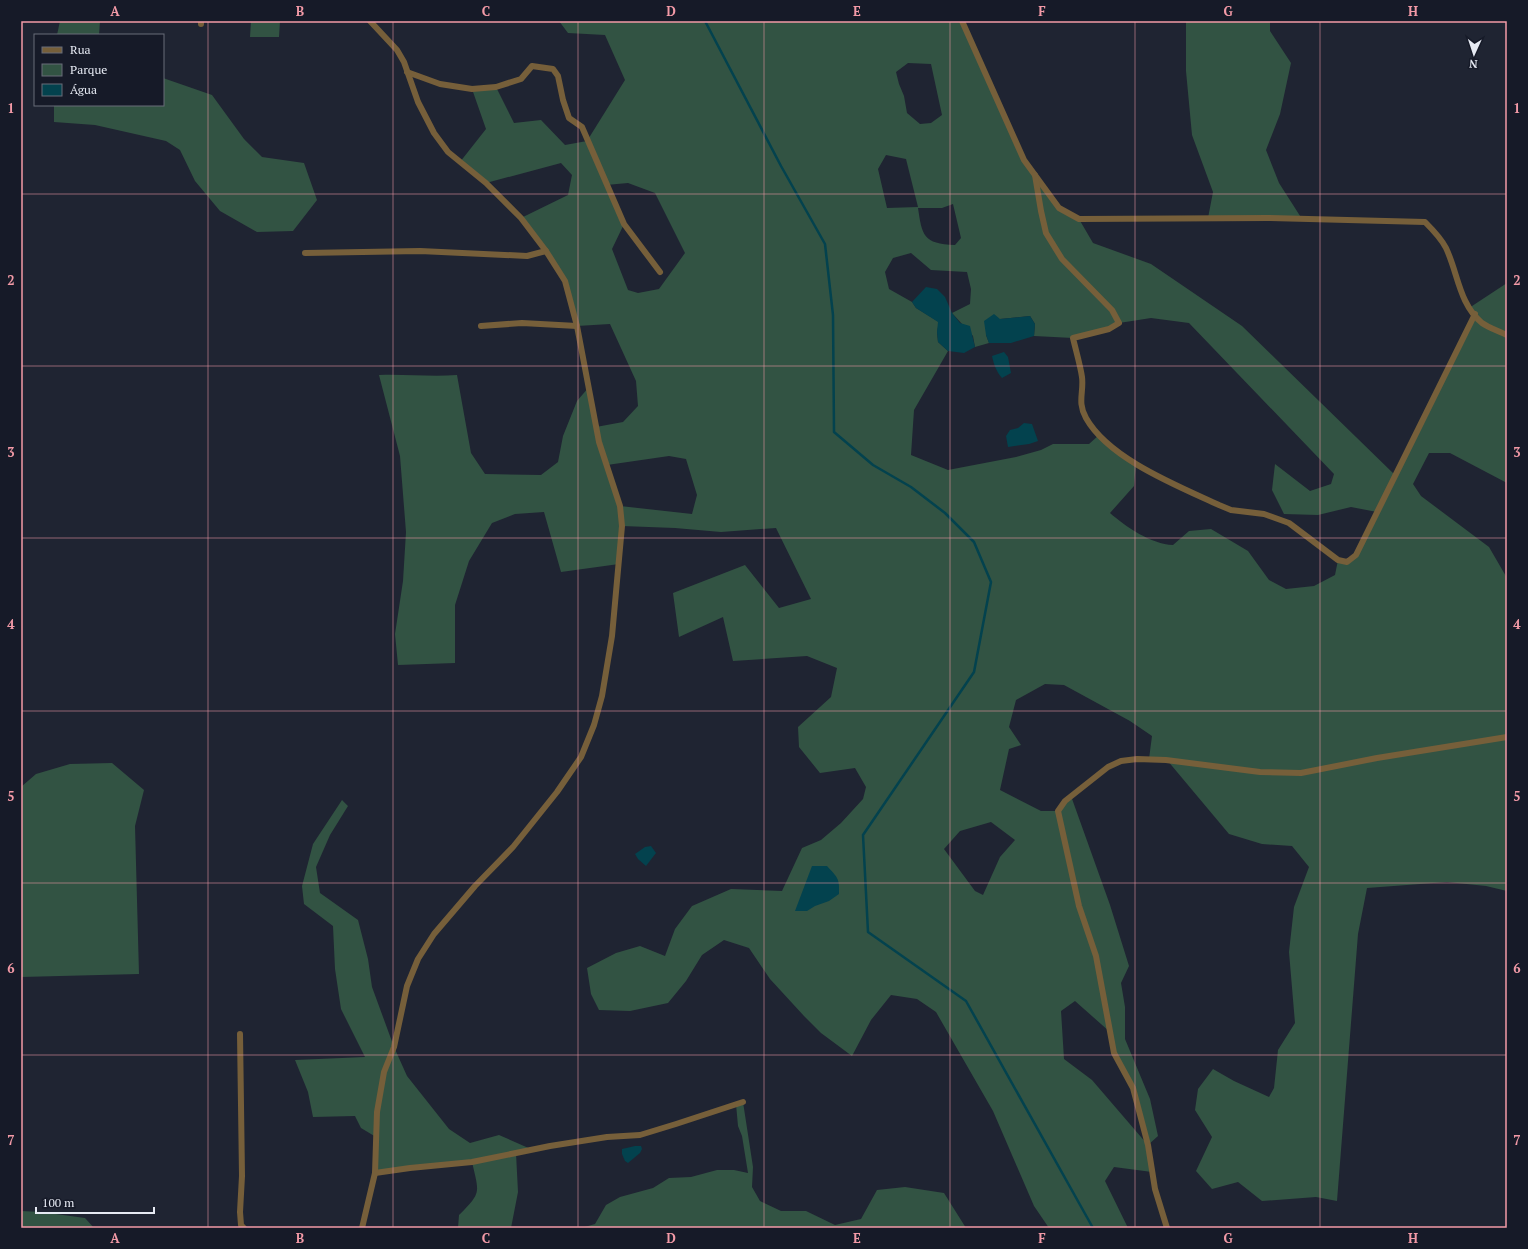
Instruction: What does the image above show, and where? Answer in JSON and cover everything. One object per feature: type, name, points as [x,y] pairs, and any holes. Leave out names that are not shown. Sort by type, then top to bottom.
[{"type":"street","points":[[362,1228],[375,1173],[377,1112],[384,1072],[394,1047],[407,986],[418,959],[439,928],[475,886],[513,847],[557,792],[581,757],[594,725],[602,696],[612,636],[622,526],[620,506],[599,442],[577,326],[564,281],[546,251],[521,218],[486,183],[448,152],[434,133],[418,102],[397,50],[370,21]]},
{"type":"street","points":[[962,21],[1024,160],[1059,208],[1080,219],[1268,218],[1425,222],[1441,238],[1447,249],[1460,291],[1469,308],[1482,323],[1507,335]]},
{"type":"street","points":[[407,72],[440,84],[472,89],[496,87],[521,79],[532,66],[553,69],[558,76],[562,100],[568,118],[582,127],[624,224],[660,272]]},
{"type":"street","points":[[1035,175],[1046,233],[1062,259],[1112,310],[1119,323],[1109,329],[1073,338],[1082,378],[1080,401],[1086,418],[1099,435],[1114,449],[1136,464],[1219,505],[1232,510],[1264,514],[1289,523],[1338,560],[1347,562],[1356,555],[1475,314]]},
{"type":"street","points":[[305,253],[420,251],[527,256],[546,251]]},
{"type":"street","points":[[481,326],[522,323],[577,326]]},
{"type":"street","points":[[1167,1228],[1155,1189],[1148,1144],[1133,1088],[1114,1053],[1096,956],[1079,906],[1058,811],[1065,801],[1108,767],[1121,761],[1137,759],[1166,760],[1260,772],[1301,773],[1377,758],[1507,737]]},
{"type":"street","points":[[240,1034],[242,1176],[240,1212],[242,1225],[244,1228]]},
{"type":"street","points":[[375,1173],[472,1162],[550,1146],[607,1137],[640,1134],[743,1102]]},
{"type":"green space","points":[[60,21],[100,21],[99,34],[57,34]]},
{"type":"green space","points":[[251,21],[280,21],[279,37],[250,37]]},
{"type":"green space","points":[[559,21],[962,21],[1024,160],[1059,208],[1079,219],[1093,243],[1151,264],[1242,326],[1395,475],[1475,315],[1469,308],[1507,283],[1507,483],[1450,453],[1429,453],[1413,484],[1421,496],[1489,547],[1507,578],[1507,891],[1486,886],[1447,882],[1367,888],[1358,934],[1337,1201],[1316,1197],[1262,1201],[1238,1182],[1212,1189],[1196,1171],[1212,1137],[1195,1110],[1198,1089],[1213,1069],[1234,1081],[1269,1097],[1274,1088],[1278,1050],[1295,1023],[1289,952],[1294,907],[1309,867],[1292,846],[1262,844],[1229,834],[1167,760],[1149,759],[1152,736],[1130,721],[1064,685],[1045,684],[1016,700],[1009,727],[1021,745],[1009,749],[1000,790],[1041,811],[1058,811],[1071,796],[1110,905],[1129,966],[1121,983],[1125,1007],[1125,1039],[1150,1099],[1158,1136],[1148,1145],[1152,1172],[1114,1167],[1105,1181],[1128,1228],[1049,1228],[1034,1206],[993,1111],[936,1012],[917,999],[891,995],[871,1020],[852,1056],[821,1033],[804,1016],[770,979],[749,948],[724,940],[702,955],[686,981],[668,1003],[630,1011],[599,1010],[591,994],[587,968],[616,953],[640,946],[665,956],[675,929],[692,906],[731,889],[782,891],[802,848],[821,840],[841,823],[863,799],[866,787],[855,768],[820,773],[799,747],[798,727],[831,697],[837,668],[807,656],[733,661],[723,617],[679,637],[673,593],[745,565],[779,608],[811,599],[776,528],[721,532],[675,528],[622,526],[619,564],[561,572],[544,512],[515,514],[492,523],[469,561],[455,605],[455,663],[398,665],[395,634],[403,581],[406,532],[400,456],[379,375],[457,375],[471,453],[485,474],[541,475],[558,462],[563,436],[577,401],[589,387],[596,427],[623,422],[638,406],[636,381],[610,324],[577,326],[565,281],[521,218],[568,195],[572,175],[561,163],[486,183],[460,162],[486,129],[472,89],[496,87],[514,123],[541,120],[565,145],[587,141],[625,80],[605,35],[568,33]],"holes":[[[908,63],[931,64],[942,115],[931,123],[920,124],[907,113],[904,96],[896,72]],[[886,155],[906,159],[918,207],[887,208],[878,169]],[[628,183],[655,193],[685,253],[659,289],[638,293],[628,290],[612,249],[624,224],[606,185]],[[953,204],[961,238],[955,245],[936,243],[930,240],[923,231],[918,208],[942,208]],[[911,253],[931,270],[967,272],[971,289],[970,304],[952,313],[973,336],[975,347],[989,343],[986,335],[1000,319],[1030,316],[1035,324],[1034,336],[1073,338],[1119,323],[1151,318],[1189,323],[1334,474],[1331,484],[1310,491],[1275,464],[1272,490],[1284,514],[1318,515],[1351,507],[1377,512],[1356,555],[1347,562],[1338,560],[1335,575],[1314,586],[1286,589],[1269,580],[1248,551],[1211,529],[1189,531],[1173,545],[1156,542],[1131,529],[1110,513],[1134,486],[1136,464],[1099,435],[1089,444],[1053,444],[1041,450],[1016,457],[948,470],[911,455],[914,410],[948,351],[938,342],[937,332],[939,322],[916,308],[912,302],[889,289],[885,272],[893,258]],[[669,456],[686,459],[697,495],[692,514],[620,506],[607,465]],[[991,822],[1015,840],[1000,857],[983,895],[975,891],[944,849],[960,831]],[[1075,1001],[1110,1032],[1114,1053],[1133,1088],[1147,1144],[1092,1080],[1064,1059],[1061,1011]]]},
{"type":"green space","points":[[1186,21],[1270,21],[1270,31],[1291,63],[1280,114],[1266,150],[1279,183],[1302,219],[1208,218],[1213,192],[1192,135],[1186,71]]},
{"type":"green space","points":[[164,78],[212,95],[244,139],[262,157],[304,163],[317,200],[293,231],[257,232],[220,211],[195,181],[180,150],[166,141],[95,125],[54,122],[54,106],[164,106]]},
{"type":"green space","points":[[112,763],[144,790],[135,826],[139,974],[21,977],[21,787],[36,774],[70,764]]},
{"type":"green space","points":[[342,800],[348,806],[330,835],[316,867],[320,893],[358,920],[368,959],[372,987],[394,1047],[407,1076],[449,1129],[470,1143],[499,1135],[533,1150],[516,1153],[518,1192],[511,1228],[458,1228],[459,1215],[472,1201],[477,1192],[472,1162],[375,1173],[376,1137],[361,1128],[355,1116],[313,1117],[308,1092],[295,1060],[365,1057],[341,1009],[335,969],[333,926],[304,904],[302,886],[313,844]]},
{"type":"green space","points":[[743,1102],[753,1167],[752,1187],[760,1201],[781,1211],[806,1211],[835,1225],[861,1219],[877,1190],[905,1187],[944,1193],[966,1228],[581,1228],[595,1224],[606,1205],[620,1197],[653,1188],[669,1178],[691,1177],[717,1170],[734,1170],[748,1173],[742,1136],[738,1126],[736,1104]]},
{"type":"green space","points":[[21,1211],[85,1218],[94,1228],[21,1228]]},
{"type":"water","points":[[926,287],[937,289],[945,297],[952,313],[960,323],[970,326],[975,347],[964,353],[948,351],[938,342],[938,322],[916,308],[912,302]]},
{"type":"water","points":[[994,314],[1000,319],[1030,316],[1035,324],[1034,336],[1011,343],[989,343],[984,321]]},
{"type":"water","points":[[1004,352],[1008,357],[1011,373],[1002,378],[998,373],[992,356]]},
{"type":"water","points":[[1024,423],[1032,424],[1038,441],[1008,447],[1006,436],[1010,430],[1018,428]]},
{"type":"water","points":[[651,846],[656,853],[646,866],[635,854],[645,847]]},
{"type":"water","points":[[812,866],[827,866],[837,878],[839,884],[839,894],[829,901],[815,906],[807,911],[795,911]]},
{"type":"water","points":[[641,1146],[642,1149],[640,1153],[628,1163],[625,1161],[622,1154],[622,1149]]},
{"type":"waterway","points":[[705,21],[781,166],[825,244],[833,315],[834,432],[873,465],[911,487],[945,513],[974,542],[991,582],[974,672],[863,835],[868,932],[966,1001],[1093,1228]]}]
